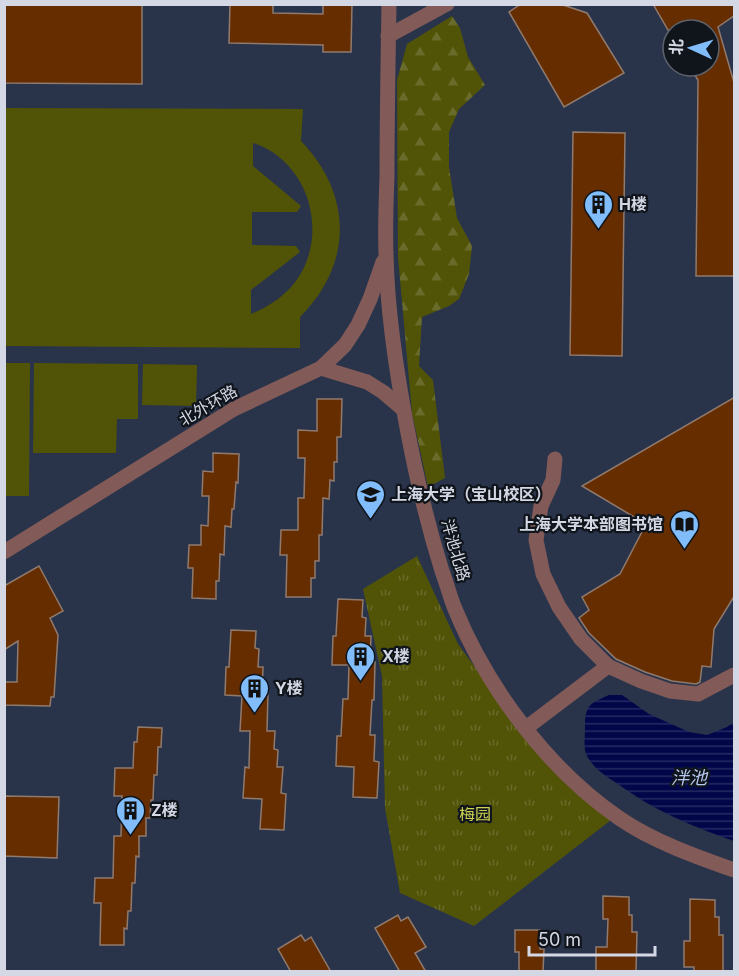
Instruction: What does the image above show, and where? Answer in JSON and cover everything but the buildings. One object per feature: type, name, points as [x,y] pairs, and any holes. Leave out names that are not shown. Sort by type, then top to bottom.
[{"type":"street","name":"泮池北路","points":[[388,4],[386,254],[392,327],[403,409],[425,511],[454,608],[487,672],[506,702],[547,753],[570,776],[620,819],[674,847],[735,870]]},
{"type":"street","points":[[388,36],[447,4]]},
{"type":"street","name":"北外环路","points":[[4,552],[234,409],[321,368],[345,345],[358,325],[386,254]]},
{"type":"street","points":[[321,368],[367,382],[403,409]]},
{"type":"street","points":[[555,459],[553,480],[541,506],[536,540],[543,574],[559,607],[581,639],[609,666],[670,691],[698,694],[735,675]]},
{"type":"street","points":[[526,728],[609,666]]},
{"type":"shaded area","name":"上海大学（宝山校区）","points":[[5,5],[734,5],[734,971],[5,971]]},
{"type":"green space","points":[[452,16],[460,28],[468,57],[485,85],[459,109],[449,132],[449,167],[457,218],[472,246],[469,274],[459,299],[449,306],[422,317],[419,366],[433,380],[445,478],[428,487],[412,413],[398,257],[397,80],[407,44]]},
{"type":"green space","points":[[5,108],[303,109],[301,141],[318,162],[330,184],[338,206],[340,229],[337,252],[330,275],[300,317],[300,348],[5,346]],"holes":[[[253,143],[272,152],[288,166],[300,182],[308,201],[312,221],[312,242],[306,262],[291,287],[275,301],[251,314],[251,290],[300,252],[296,246],[252,245],[252,212],[297,212],[301,206],[253,166]]]},
{"type":"green space","points":[[5,363],[30,363],[29,496],[5,496]]},
{"type":"green space","points":[[34,363],[138,364],[138,419],[117,419],[116,453],[33,453]]},
{"type":"green space","points":[[143,364],[197,365],[196,406],[142,405]]},
{"type":"green space","name":"梅园","points":[[417,556],[458,644],[541,757],[611,820],[474,926],[400,893],[385,808],[382,676],[363,589]]},
{"type":"water","name":"泮池","points":[[609,695],[622,695],[649,714],[689,732],[707,735],[734,722],[734,841],[660,810],[632,794],[593,764],[585,750],[586,714],[593,703]]},
{"type":"place","name":"H楼","points":[[598,230]]},
{"type":"place","name":"上海大学（宝山校区）","points":[[370,520]]},
{"type":"place","name":"上海大学本部图书馆","points":[[684,550]]},
{"type":"place","name":"X楼","points":[[361,682]]},
{"type":"place","name":"Y楼","points":[[254,714]]},
{"type":"place","name":"Z楼","points":[[130,836]]}]
